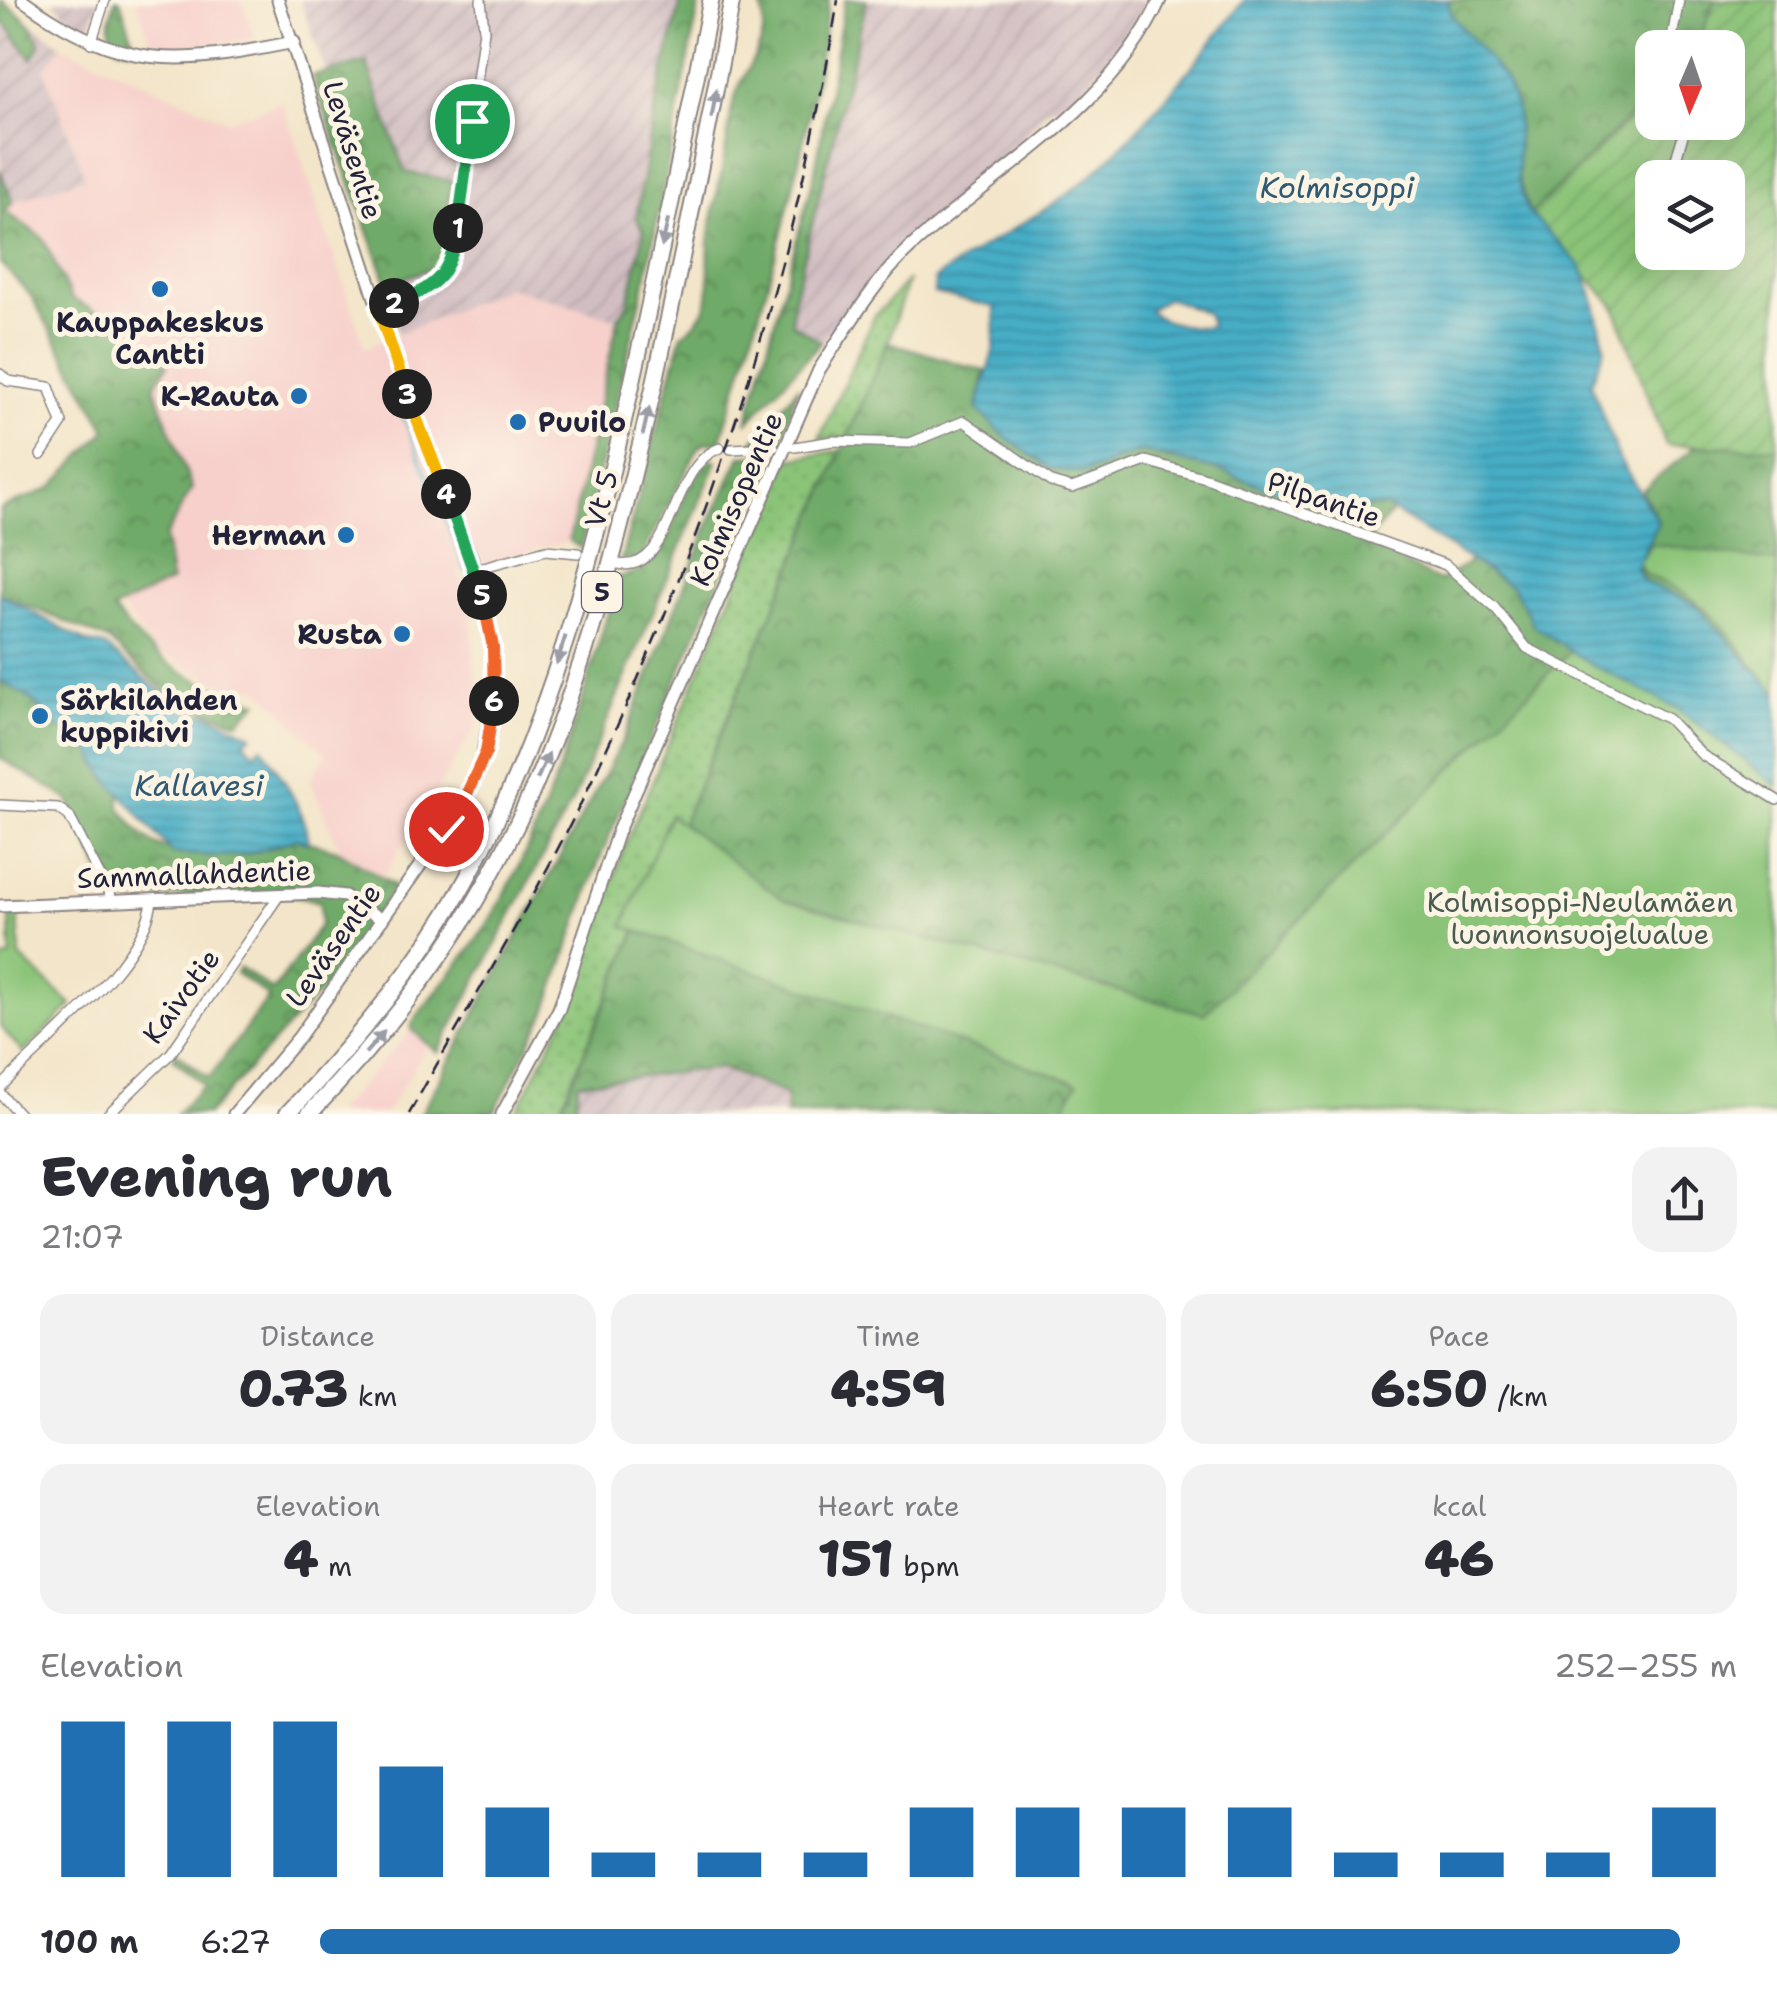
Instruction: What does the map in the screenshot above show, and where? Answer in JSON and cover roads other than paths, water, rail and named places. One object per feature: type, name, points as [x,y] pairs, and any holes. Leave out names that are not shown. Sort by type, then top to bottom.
[{"type":"highway","name":"Vt 5","points":[[287,1114],[388,1000],[428,942],[466,882],[531,742],[614,464],[680,168],[710,0]]},
{"type":"highway","name":"Vt 5","points":[[308,1114],[403,1010],[442,952],[515,830],[550,748],[596,614],[634,473],[701,174],[732,0]]},
{"type":"main road","points":[[23,0],[91,43],[128,55],[170,58],[294,42]]},
{"type":"main road","name":"Leväsentie","points":[[234,1114],[281,1061],[450,823],[486,752],[495,667],[476,570],[378,308],[278,0]]},
{"type":"main road","name":"Kolmisopentie","points":[[502,1114],[559,1009],[618,831],[819,370],[865,301],[910,248],[1074,111],[1114,70],[1150,22],[1160,0]]},
{"type":"main road","name":"Sammallahdentie","points":[[0,906],[280,894],[345,896],[382,920]]},
{"type":"street","points":[[91,43],[105,0]]},
{"type":"street","points":[[378,308],[434,285],[452,260],[484,30],[481,0]]},
{"type":"street","points":[[1673,30],[1679,0]]},
{"type":"street","points":[[0,374],[8,380],[49,387],[62,423],[41,455]]},
{"type":"street","name":"Pilpantie","points":[[794,447],[833,442],[910,442],[964,421],[1050,482],[1072,488],[1146,462],[1391,546],[1446,566],[1494,607],[1527,648],[1668,719],[1702,754],[1777,800]]},
{"type":"street","points":[[618,564],[629,566],[645,560],[658,542],[693,469],[725,448],[774,447]]},
{"type":"street","points":[[476,570],[546,550],[578,554]]},
{"type":"street","points":[[0,806],[58,808],[70,816],[113,901]]},
{"type":"street","name":"Kaivotie","points":[[108,1114],[171,1054],[280,894]]},
{"type":"street","points":[[19,1114],[0,1090],[120,966],[146,922],[152,900]]},
{"type":"water","name":"Kolmisoppi","points":[[1244,0],[1448,0],[1452,16],[1505,79],[1517,108],[1518,178],[1527,210],[1581,266],[1592,292],[1605,348],[1591,383],[1619,459],[1658,521],[1636,568],[1644,582],[1695,604],[1777,693],[1777,786],[1678,709],[1587,662],[1534,626],[1514,588],[1386,507],[1330,509],[1301,491],[1269,489],[1222,471],[1141,451],[1084,473],[1051,469],[1006,438],[977,409],[994,348],[995,307],[934,293],[935,279],[1060,199],[1099,168],[1157,108]],"holes":[[[1168,298],[1207,313],[1211,326],[1196,327],[1169,322],[1149,310]]]},
{"type":"water","name":"Kallavesi","points":[[0,594],[88,643],[105,646],[185,712],[208,714],[252,735],[244,741],[254,753],[262,746],[276,768],[297,806],[308,843],[296,838],[235,855],[173,853],[105,776],[86,742],[54,725],[32,700],[0,680]]},
{"type":"waterway","points":[[389,382],[467,574]]},
{"type":"railway","points":[[409,1114],[581,803],[626,707],[705,511],[739,410],[796,207],[838,0]]},
{"type":"place","name":"Kauppakeskus Cantti","points":[[160,289]]},
{"type":"place","name":"K-Rauta","points":[[299,396]]},
{"type":"place","name":"Puuilo","points":[[518,422]]},
{"type":"place","name":"Herman","points":[[346,535]]},
{"type":"place","name":"Rusta","points":[[402,634]]},
{"type":"place","name":"Särkilahden kuppikivi","points":[[40,716]]},
{"type":"park label","name":"Kolmisoppi-Neulamäen luonnonsuojelualue","points":[[1580,918]]}]
